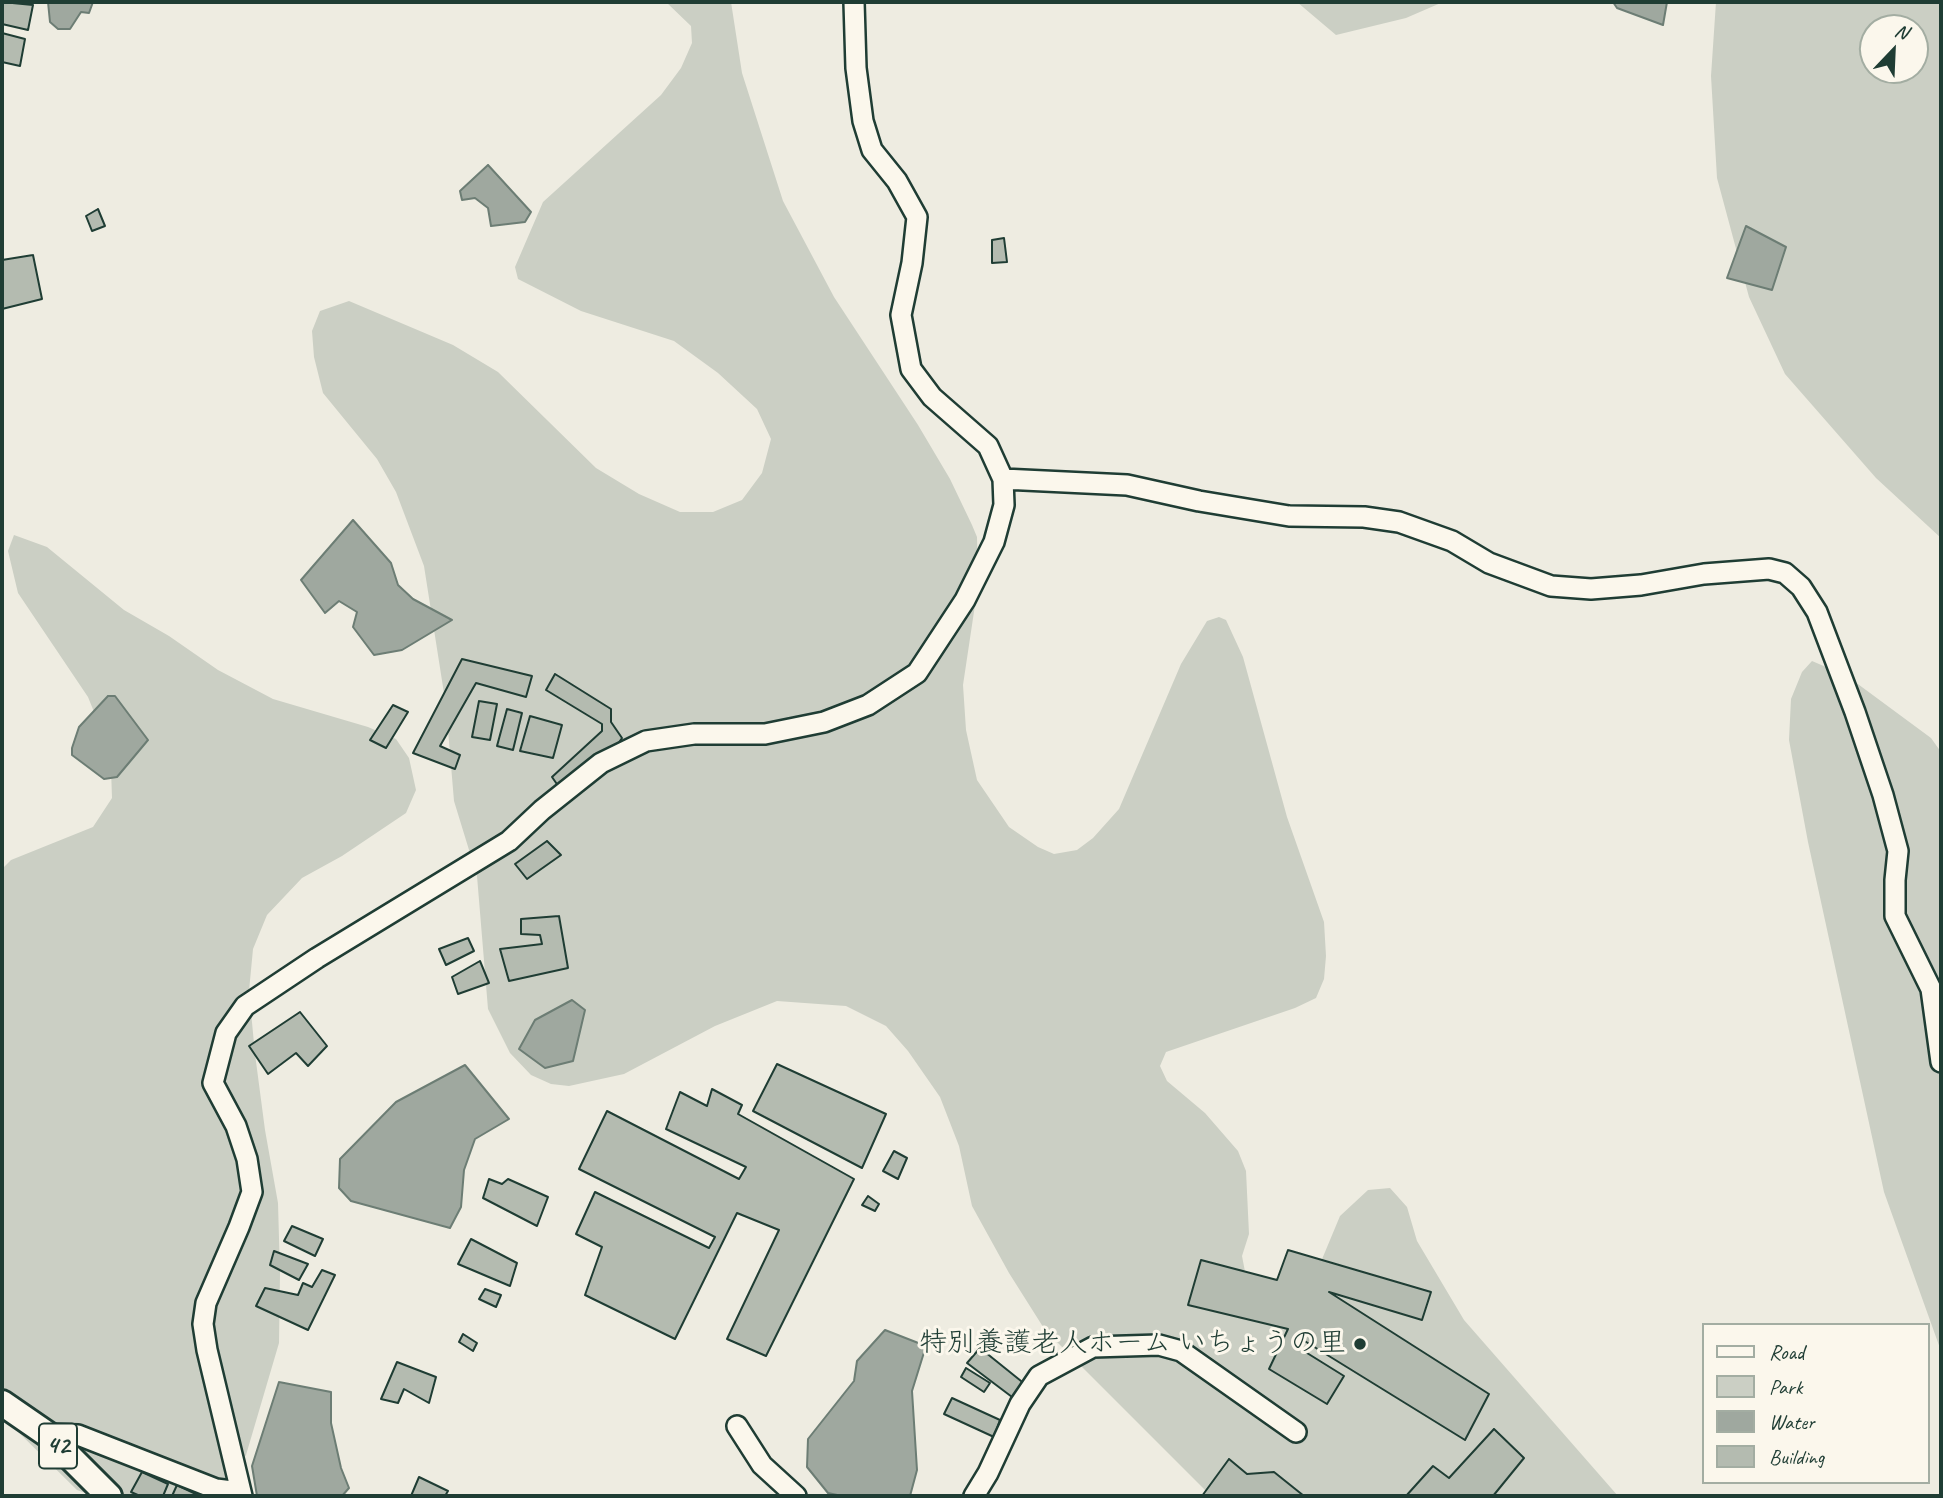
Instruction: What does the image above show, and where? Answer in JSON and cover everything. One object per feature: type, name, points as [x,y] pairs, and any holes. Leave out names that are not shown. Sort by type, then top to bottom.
[{"type":"main road","name":"42","points":[[2,1403],[47,1434],[109,1496]]},
{"type":"street","points":[[47,1434],[78,1435],[216,1489],[241,1494],[203,1324],[206,1303],[252,1192],[247,1159],[236,1126],[214,1083],[226,1033],[245,1006],[317,958],[509,841],[542,810],[601,763],[646,741],[694,734],[765,734],[824,722],[868,705],[917,673],[965,600],[994,542],[1004,505],[1003,479],[988,446],[932,397],[911,369],[901,315],[912,263],[917,217],[897,181],[872,150],[863,121],[856,68],[853,2]]},
{"type":"street","points":[[1003,479],[1127,485],[1199,501],[1289,516],[1364,517],[1399,522],[1452,541],[1489,563],[1551,586],[1591,589],[1641,585],[1704,574],[1769,569],[1785,573],[1801,587],[1817,611],[1855,712],[1882,795],[1898,851],[1895,916],[1931,989],[1941,1062]]},
{"type":"street","points":[[974,1496],[1020,1404],[1039,1377],[1093,1347],[1159,1345],[1181,1351],[1296,1432]]},
{"type":"street","points":[[737,1426],[762,1465],[796,1496]]},
{"type":"green space","points":[[666,2],[731,2],[742,73],[783,201],[834,297],[950,479],[977,537],[978,585],[963,685],[966,730],[977,780],[1009,827],[1038,847],[1054,854],[1077,850],[1093,838],[1119,809],[1181,664],[1207,621],[1219,617],[1226,620],[1243,657],[1287,817],[1324,922],[1324,979],[1316,998],[1295,1008],[1166,1052],[1160,1066],[1167,1081],[1205,1113],[1238,1151],[1246,1171],[1249,1234],[1242,1256],[1247,1282],[1258,1295],[1320,1264],[1340,1216],[1368,1190],[1390,1188],[1407,1207],[1417,1241],[1464,1320],[1618,1496],[1211,1496],[1045,1330],[1009,1273],[972,1206],[959,1146],[940,1097],[908,1051],[886,1026],[846,1006],[777,1001],[715,1026],[624,1074],[569,1086],[551,1084],[531,1075],[510,1053],[488,1009],[477,876],[454,801],[446,706],[424,566],[396,492],[377,459],[323,393],[314,357],[312,331],[320,311],[349,301],[453,345],[498,372],[596,468],[639,494],[680,512],[713,512],[742,500],[762,473],[771,439],[757,409],[718,373],[674,341],[581,311],[518,279],[515,267],[543,202],[661,95],[681,68],[692,43],[691,26]]},
{"type":"green space","points":[[1297,2],[1443,2],[1406,18],[1336,35]]},
{"type":"green space","points":[[1716,2],[1941,2],[1941,538],[1876,478],[1785,374],[1749,297],[1717,178],[1711,76]]},
{"type":"green space","points":[[14,535],[47,547],[124,610],[169,636],[218,670],[273,699],[368,727],[396,739],[409,758],[416,790],[406,813],[342,856],[302,878],[267,915],[253,949],[249,991],[255,1054],[278,1203],[279,1343],[246,1455],[217,1496],[93,1496],[77,1490],[2,1416],[2,869],[11,860],[93,827],[112,798],[111,769],[105,739],[88,697],[18,593],[8,551]]},
{"type":"green space","points":[[1812,661],[1847,676],[1931,738],[1941,752],[1941,1351],[1884,1192],[1808,842],[1789,740],[1791,699],[1802,672]]},
{"type":"water","points":[[48,2],[93,2],[89,13],[81,12],[70,29],[58,29],[50,22]]},
{"type":"water","points":[[1613,2],[1667,2],[1663,25],[1617,8]]},
{"type":"water","points":[[488,165],[531,212],[525,222],[491,226],[488,208],[475,198],[462,200],[460,191]]},
{"type":"water","points":[[1746,226],[1786,247],[1772,290],[1727,278]]},
{"type":"water","points":[[353,520],[391,563],[398,585],[413,599],[452,620],[402,650],[374,655],[353,627],[357,612],[339,601],[325,613],[301,580]]},
{"type":"water","points":[[108,696],[115,696],[148,740],[117,777],[104,779],[72,755],[72,748],[79,727]]},
{"type":"water","points":[[572,1000],[585,1010],[573,1061],[545,1068],[519,1049],[535,1020]]},
{"type":"water","points":[[465,1065],[509,1119],[475,1139],[464,1170],[461,1207],[450,1228],[351,1201],[339,1188],[340,1159],[396,1102]]},
{"type":"water","points":[[885,1330],[926,1346],[912,1391],[917,1470],[910,1496],[842,1496],[828,1493],[807,1467],[808,1439],[854,1381],[857,1361]]},
{"type":"water","points":[[279,1382],[331,1392],[331,1423],[341,1468],[349,1488],[342,1496],[257,1496],[252,1466]]},
{"type":"building","points":[[2,2],[33,5],[28,30],[2,24]]},
{"type":"building","points":[[2,33],[25,39],[20,66],[2,62]]},
{"type":"building","points":[[98,209],[105,226],[92,231],[86,216]]},
{"type":"building","points":[[1004,238],[1007,262],[992,263],[992,240]]},
{"type":"building","points":[[33,255],[42,299],[2,309],[2,260]]},
{"type":"building","points":[[462,659],[532,676],[526,697],[476,683],[440,746],[460,755],[455,769],[413,753]]},
{"type":"building","points":[[555,674],[611,709],[611,722],[622,738],[614,750],[561,790],[552,777],[602,731],[602,724],[546,690]]},
{"type":"building","points":[[479,701],[497,704],[490,740],[472,737]]},
{"type":"building","points":[[393,705],[408,712],[386,748],[370,740]]},
{"type":"building","points":[[507,709],[522,713],[513,750],[497,746]]},
{"type":"building","points":[[530,716],[562,725],[553,758],[520,751]]},
{"type":"building","points":[[547,841],[561,855],[527,879],[515,864]]},
{"type":"building","points":[[559,916],[568,968],[509,981],[500,949],[542,944],[540,935],[521,934],[521,919]]},
{"type":"building","points":[[468,938],[474,951],[446,965],[439,949]]},
{"type":"building","points":[[480,961],[489,983],[458,994],[452,977]]},
{"type":"building","points":[[300,1012],[327,1046],[308,1066],[296,1053],[268,1074],[249,1046]]},
{"type":"building","points":[[777,1064],[886,1114],[862,1168],[753,1111]]},
{"type":"building","points":[[712,1089],[742,1105],[738,1114],[854,1179],[766,1356],[727,1339],[779,1230],[737,1213],[675,1339],[585,1295],[602,1247],[576,1234],[595,1192],[709,1248],[715,1237],[579,1169],[607,1111],[739,1179],[746,1167],[666,1129],[680,1092],[707,1106]]},
{"type":"building","points":[[894,1151],[907,1158],[898,1179],[883,1171]]},
{"type":"building","points":[[489,1179],[502,1184],[508,1179],[548,1197],[537,1226],[483,1198]]},
{"type":"building","points":[[868,1196],[879,1204],[875,1211],[862,1205]]},
{"type":"building","points":[[292,1226],[323,1239],[315,1256],[284,1241]]},
{"type":"building","points":[[471,1239],[517,1263],[510,1286],[458,1264]]},
{"type":"building","name":"特別養護老人ホーム いちょうの里","points":[[1288,1250],[1431,1292],[1422,1320],[1329,1292],[1489,1394],[1465,1440],[1303,1340],[1299,1348],[1344,1376],[1327,1404],[1269,1369],[1288,1329],[1188,1305],[1201,1260],[1277,1280]]},
{"type":"building","points":[[274,1251],[308,1264],[299,1280],[270,1265]]},
{"type":"building","points":[[322,1270],[335,1275],[308,1330],[256,1306],[265,1288],[298,1295],[303,1283],[312,1287]]},
{"type":"building","points":[[485,1289],[501,1295],[496,1307],[479,1299]]},
{"type":"building","points":[[463,1334],[477,1343],[473,1351],[459,1342]]},
{"type":"building","points":[[980,1348],[1026,1385],[1016,1400],[967,1363]]},
{"type":"building","points":[[397,1362],[436,1377],[429,1403],[404,1389],[398,1403],[381,1399]]},
{"type":"building","points":[[966,1368],[990,1383],[984,1392],[961,1377]]},
{"type":"building","points":[[952,1398],[1000,1420],[994,1437],[944,1414]]},
{"type":"building","points":[[1494,1429],[1524,1458],[1493,1496],[1406,1496],[1433,1466],[1449,1478]]},
{"type":"building","points":[[1229,1459],[1247,1474],[1274,1472],[1304,1496],[1202,1496]]},
{"type":"building","points":[[142,1472],[168,1484],[163,1496],[140,1496],[131,1492]]},
{"type":"building","points":[[419,1477],[448,1491],[445,1496],[411,1496]]},
{"type":"building","points":[[177,1485],[200,1496],[172,1496]]},
{"type":"place","name":"特別養護老人ホーム いちょうの里","points":[[1360,1344]]}]
